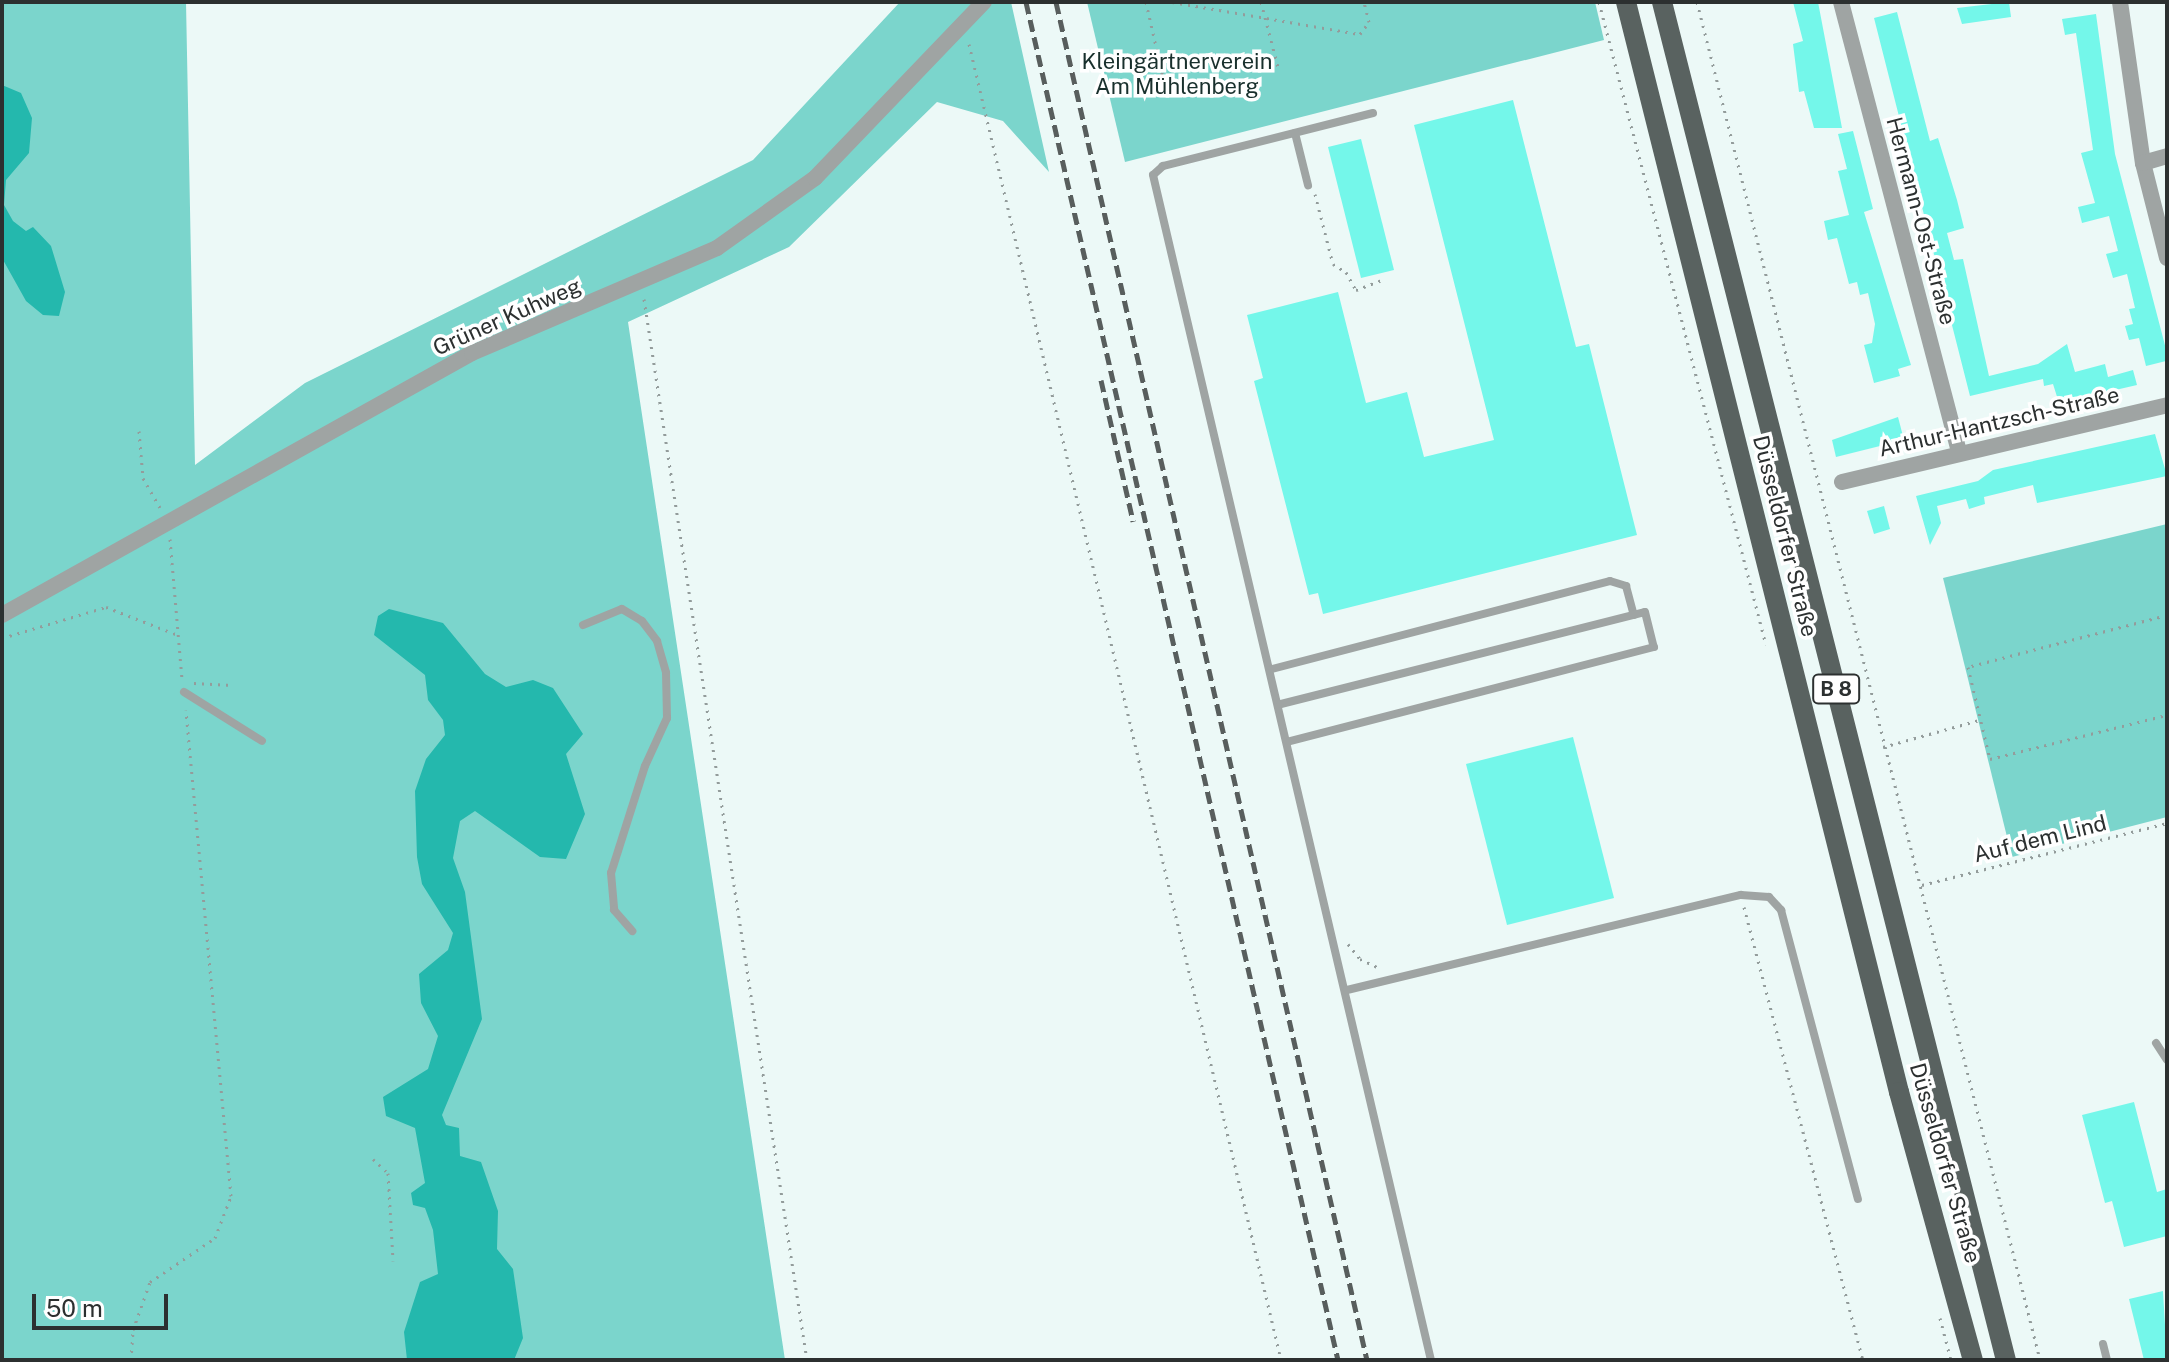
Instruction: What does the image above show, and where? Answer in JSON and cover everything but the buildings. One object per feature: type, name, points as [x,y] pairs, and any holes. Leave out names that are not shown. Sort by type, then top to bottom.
[{"type":"main road","name":"Düsseldorfer Straße","points":[[1626,2],[1899,1092],[1973,1360]]},
{"type":"main road","name":"Düsseldorfer Straße","points":[[1662,2],[2006,1360]]},
{"type":"street","name":"Grüner Kuhweg","points":[[2,615],[169,518],[472,353],[641,284],[717,248],[795,197],[984,2]]},
{"type":"street","name":"Hermann-Ost-Straße","points":[[1841,2],[1959,452]]},
{"type":"street","points":[[2120,2],[2143,163],[2167,258]]},
{"type":"street","points":[[2143,163],[2167,156]]},
{"type":"street","name":"Arthur-Hantzsch-Straße","points":[[1842,482],[2167,405]]},
{"type":"lane","points":[[1373,113],[1163,166],[1153,175],[1290,741],[1431,1360]]},
{"type":"lane","points":[[1295,133],[1308,185]]},
{"type":"lane","points":[[1272,669],[1610,581],[1626,586],[1634,615]]},
{"type":"lane","points":[[583,625],[622,609],[642,621],[657,641],[666,673],[667,718],[645,766],[611,873],[614,910],[632,931]]},
{"type":"lane","points":[[1281,704],[1645,612],[1654,647],[1290,741]]},
{"type":"lane","points":[[184,692],[262,741]]},
{"type":"lane","points":[[1347,990],[1741,895],[1769,897],[1781,910],[1858,1199]]},
{"type":"lane","points":[[2156,1043],[2167,1060]]},
{"type":"lane","points":[[2103,1344],[2107,1360]]},
{"type":"path","points":[[1146,2],[1164,82]]},
{"type":"path","points":[[1172,2],[1360,34],[1368,30],[1364,2]]},
{"type":"path","points":[[1261,2],[1278,67]]},
{"type":"path","points":[[1697,2],[2040,1360]]},
{"type":"path","points":[[964,25],[1281,1360]]},
{"type":"path","points":[[1308,185],[1333,264],[1346,272],[1356,290],[1382,280]]},
{"type":"path","points":[[641,284],[807,1360]]},
{"type":"path","points":[[131,1360],[133,1330],[150,1282],[215,1238],[231,1196],[169,518],[143,478],[139,431]]},
{"type":"path","points":[[2,638],[106,607],[178,635]]},
{"type":"path","points":[[2167,615],[1968,667],[1990,759],[2167,715]]},
{"type":"path","points":[[183,682],[232,685]]},
{"type":"path","points":[[1883,747],[1981,720]]},
{"type":"path","name":"Auf dem Lind","points":[[1922,885],[2167,823]]},
{"type":"path","points":[[1741,895],[1863,1360]]},
{"type":"path","points":[[1344,939],[1360,959],[1386,969]]},
{"type":"path","points":[[373,1159],[388,1173],[393,1261]]},
{"type":"green space","points":[[2,2],[186,2],[195,465],[305,383],[753,160],[900,2],[1011,2],[1049,172],[1003,121],[937,102],[789,247],[628,322],[785,1360],[2,1360]]},
{"type":"green space","name":"Kleingärtnerverein Am Mühlenberg","points":[[1087,2],[1595,2],[1604,40],[1125,162]]},
{"type":"green space","points":[[2167,524],[2167,817],[2012,857],[1943,578]]},
{"type":"shaded area","points":[[2,85],[21,93],[32,118],[29,153],[6,180],[4,205],[13,221],[26,231],[33,227],[51,246],[65,292],[59,316],[43,315],[26,301],[2,258]]},
{"type":"shaded area","points":[[389,609],[443,623],[485,674],[506,687],[533,680],[553,688],[583,734],[566,754],[585,814],[566,859],[540,857],[475,811],[460,821],[453,858],[465,892],[482,1019],[442,1115],[446,1125],[459,1128],[460,1156],[481,1162],[498,1211],[497,1249],[513,1269],[523,1338],[514,1360],[407,1360],[404,1332],[420,1282],[438,1274],[433,1230],[425,1208],[413,1205],[411,1193],[425,1183],[415,1128],[386,1116],[383,1097],[428,1069],[438,1036],[421,1003],[419,974],[448,950],[453,933],[422,884],[417,857],[415,791],[426,759],[445,735],[443,720],[428,700],[425,675],[374,635],[378,616]]},
{"type":"railway","points":[[1026,2],[1338,1360]]},
{"type":"railway","points":[[1056,2],[1367,1360]]},
{"type":"railway","points":[[1101,380],[1133,521]]}]
